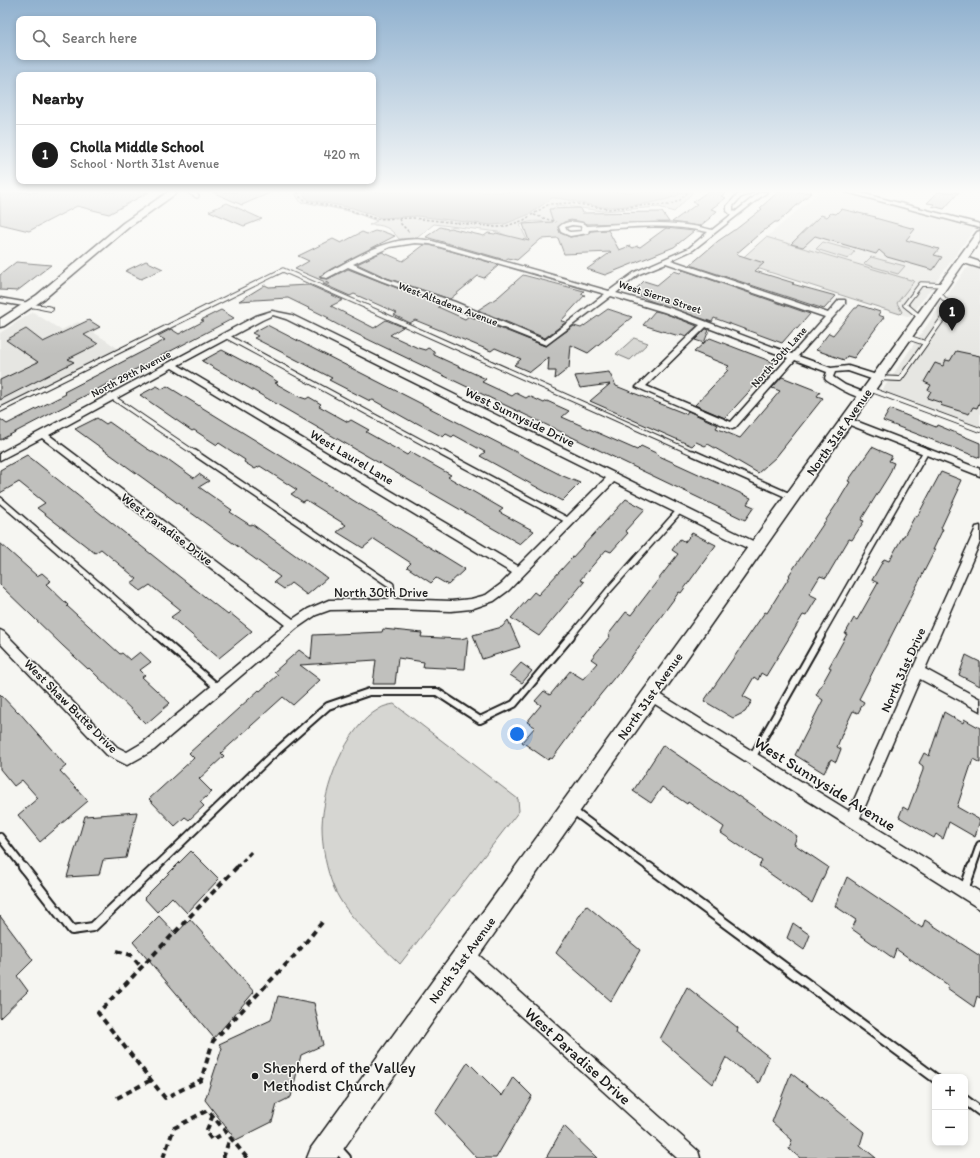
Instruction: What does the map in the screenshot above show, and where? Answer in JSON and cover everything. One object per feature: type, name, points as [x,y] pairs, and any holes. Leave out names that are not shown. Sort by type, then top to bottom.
[{"type":"street","points":[[0,324],[53,287],[101,246]]},
{"type":"street","points":[[325,277],[384,246]]},
{"type":"street","name":"West Sierra Street","points":[[444,246],[667,310],[831,371],[837,368],[846,368],[870,388]]},
{"type":"street","points":[[612,293],[637,273],[695,246]]},
{"type":"street","name":"North 31st Avenue","points":[[321,1158],[972,246]]},
{"type":"street","points":[[664,260],[830,316]]},
{"type":"street","points":[[963,260],[980,265]]},
{"type":"street","name":"West Altadena Avenue","points":[[350,265],[384,280],[438,299],[546,343],[612,293]]},
{"type":"street","points":[[0,300],[29,305]]},
{"type":"street","name":"North 30th Lane","points":[[705,324],[640,387],[732,426],[842,302]]},
{"type":"street","name":"North 29th Avenue","points":[[0,457],[272,313]]},
{"type":"street","name":"West Sunnyside Drive","points":[[272,313],[288,317],[756,547]]},
{"type":"street","name":"West Laurel Lane","points":[[172,365],[519,572]]},
{"type":"street","points":[[831,371],[829,378],[834,382],[870,388]]},
{"type":"street","points":[[848,421],[980,474]]},
{"type":"street","name":"West Paradise Drive","points":[[42,434],[293,625]]},
{"type":"street","name":"North 30th Drive","points":[[127,759],[148,746],[293,625],[312,612],[329,605],[392,604],[452,606],[471,604],[490,598],[505,587],[613,477]]},
{"type":"street","name":"North 31st Drive","points":[[852,820],[980,530]]},
{"type":"street","name":"West Shaw Butte Drive","points":[[0,635],[112,751],[127,759]]},
{"type":"street","points":[[918,672],[980,705]]},
{"type":"street","name":"West Sunnyside Avenue","points":[[651,695],[980,901]]},
{"type":"street","name":"West Paradise Drive","points":[[466,955],[691,1158]]},
{"type":"lane","points":[[0,410],[283,270],[792,497]]},
{"type":"lane","points":[[870,388],[900,379],[951,307],[942,289],[921,284],[905,305],[921,318]]},
{"type":"lane","points":[[29,305],[51,309]]},
{"type":"lane","points":[[226,336],[569,521]]},
{"type":"lane","points":[[907,337],[925,343]]},
{"type":"lane","points":[[870,388],[980,430]]},
{"type":"lane","points":[[112,397],[390,585],[392,604]]},
{"type":"lane","points":[[752,758],[926,452]]},
{"type":"lane","points":[[0,500],[218,688]]},
{"type":"lane","points":[[0,836],[72,930],[94,928],[269,758],[328,706],[369,692],[437,692],[480,720],[514,704],[608,591],[680,510]]},
{"type":"lane","points":[[570,809],[932,1076]]},
{"type":"lane","points":[[964,891],[980,845]]},
{"type":"lane","points":[[968,1102],[980,1111]]},
{"type":"lane","points":[[332,1142],[346,1158]]},
{"type":"path","points":[[252,851],[98,1013],[165,1098],[201,1080],[212,1040],[296,954],[324,920]]},
{"type":"path","points":[[117,952],[131,955],[141,967]]},
{"type":"path","points":[[117,1098],[151,1080]]},
{"type":"path","points":[[163,1158],[174,1128],[208,1110],[247,1158]]},
{"type":"path","points":[[213,1115],[206,1132],[212,1140],[226,1132]]},
{"type":"path","points":[[223,1158],[230,1137]]},
{"type":"shaded area","points":[[756,246],[962,246],[910,317],[738,262]]},
{"type":"shaded area","points":[[756,246],[796,246],[914,281],[897,303],[902,312],[900,314],[738,262]]},
{"type":"shaded area","points":[[819,246],[837,246],[855,251],[848,259],[816,249]]},
{"type":"shaded area","points":[[871,257],[905,266],[898,274],[864,264]]},
{"type":"shaded area","points":[[970,267],[980,269],[980,428],[881,392],[965,270]]},
{"type":"shaded area","points":[[33,312],[61,330],[78,322],[119,349],[0,407],[0,333]]},
{"type":"shaded area","points":[[634,338],[648,343],[630,360],[616,354]]},
{"type":"shaded area","points":[[394,704],[518,799],[519,811],[400,964],[364,929],[340,899],[331,881],[327,866],[322,826],[323,811],[332,778],[346,745],[356,730],[367,718],[381,708]]},
{"type":"building","points":[[319,246],[376,246],[331,269],[320,276],[320,278],[328,279],[348,269],[441,305],[438,307],[465,319],[469,316],[545,346],[574,326],[581,328],[608,309],[632,317],[588,353],[571,345],[569,368],[555,379],[556,371],[548,371],[549,357],[530,372],[514,365],[521,359],[495,348],[491,351],[415,320],[410,323],[394,315],[397,313],[354,294],[350,296],[323,284],[330,284],[295,269],[309,261],[298,256]]},
{"type":"building","points":[[423,246],[434,246],[499,265],[484,278],[478,276],[450,299],[387,278],[357,264],[382,252],[403,261]]},
{"type":"building","points":[[457,246],[533,246],[517,260],[508,258],[505,260]]},
{"type":"building","points":[[561,246],[617,246],[619,250],[630,246],[633,248],[637,246],[675,246],[605,275],[587,269],[611,252],[564,254]]},
{"type":"building","points":[[712,246],[745,246],[736,254],[764,263],[755,271],[794,283],[792,284],[836,296],[824,309],[690,265]]},
{"type":"building","points":[[849,246],[928,246],[939,249],[934,255],[942,257],[933,270],[887,257],[879,250],[876,254]]},
{"type":"building","points":[[146,261],[163,269],[141,279],[125,271]]},
{"type":"building","points":[[16,262],[51,265],[17,291],[0,290],[0,275]]},
{"type":"building","points":[[683,270],[810,314],[782,343],[714,318],[712,322],[648,300],[633,292],[644,281],[657,285],[674,271],[680,273]]},
{"type":"building","points":[[523,275],[584,291],[581,294],[585,295],[561,321],[566,322],[545,338],[478,310],[498,297]]},
{"type":"building","points":[[265,285],[269,287],[309,285],[343,300],[331,306],[374,328],[386,320],[403,327],[390,335],[418,348],[425,350],[428,348],[434,351],[434,355],[486,379],[482,382],[512,396],[516,393],[526,398],[529,396],[544,403],[547,401],[569,411],[562,417],[637,450],[641,446],[658,454],[657,455],[751,498],[747,504],[754,507],[745,520],[340,326],[327,319],[329,318],[288,298],[239,301]]},
{"type":"building","points":[[859,305],[880,312],[878,315],[884,317],[854,358],[847,356],[844,360],[816,350],[829,333],[833,335]]},
{"type":"building","points":[[221,310],[234,318],[0,440],[0,419],[7,424],[66,394],[64,392],[165,340],[158,336],[171,329],[179,334],[204,321],[201,320]]},
{"type":"building","points":[[655,311],[697,326],[686,336],[681,334],[679,336],[643,325]]},
{"type":"building","points":[[89,320],[100,327],[84,335],[98,344],[68,359],[74,362],[0,400],[0,380],[38,362],[6,340],[26,329],[43,342]]},
{"type":"building","points":[[267,325],[563,476],[580,483],[562,501],[480,456],[485,452],[454,435],[452,437],[446,434],[443,437],[415,422],[414,423],[373,400],[370,401],[329,380],[332,378],[254,338],[258,336],[252,333]]},
{"type":"building","points":[[706,329],[709,330],[704,343],[695,340]]},
{"type":"building","points":[[710,338],[775,363],[770,367],[774,369],[771,372],[773,373],[763,384],[758,382],[725,418],[695,405],[728,370],[726,369],[729,366],[694,352]]},
{"type":"building","points":[[222,350],[258,369],[278,382],[275,383],[300,397],[306,399],[309,397],[321,404],[319,406],[348,422],[351,420],[369,430],[366,432],[407,455],[410,452],[451,475],[448,477],[503,509],[499,512],[534,531],[520,544],[202,361]]},
{"type":"building","points":[[956,351],[980,356],[980,401],[977,408],[973,407],[969,414],[940,405],[942,403],[927,398],[931,391],[928,390],[931,385],[924,382],[935,363],[943,366],[946,360],[950,361]]},
{"type":"building","points":[[609,372],[616,386],[686,414],[688,411],[718,425],[716,428],[740,438],[780,391],[772,388],[782,377],[820,392],[817,396],[823,398],[776,457],[758,473],[708,444],[705,446],[696,442],[692,446],[590,401],[610,384],[580,388],[575,376]]},
{"type":"building","points":[[157,386],[162,389],[167,386],[465,569],[448,585],[436,578],[431,583],[407,567],[411,563],[374,539],[363,548],[337,532],[346,525],[306,500],[303,502],[291,494],[297,490],[260,466],[255,469],[244,462],[245,460],[219,443],[217,445],[194,430],[192,431],[140,395]]},
{"type":"building","points":[[890,409],[936,427],[937,425],[980,443],[980,458],[883,421]]},
{"type":"building","points":[[97,418],[106,424],[109,422],[146,448],[168,461],[169,460],[194,478],[199,474],[209,481],[199,487],[232,510],[230,512],[250,525],[252,524],[327,578],[307,595],[291,583],[284,589],[274,582],[280,577],[75,429]]},
{"type":"building","points":[[872,447],[892,456],[889,461],[894,463],[889,475],[861,520],[864,521],[852,540],[849,539],[826,578],[820,576],[809,594],[817,598],[806,616],[803,615],[766,676],[761,673],[758,680],[754,677],[743,696],[752,701],[745,712],[733,718],[704,701],[765,612],[767,613],[790,576],[789,575],[838,502],[850,482],[848,481]]},
{"type":"building","points":[[27,455],[228,615],[230,613],[252,631],[219,658],[171,617],[181,610],[150,585],[141,591],[131,583],[137,579],[101,549],[95,553],[37,508],[45,503],[19,482],[0,493],[0,470]]},
{"type":"building","points":[[941,472],[961,480],[957,489],[959,489],[941,528],[943,529],[933,550],[935,550],[859,699],[864,702],[858,713],[853,711],[842,734],[837,747],[841,749],[836,762],[831,759],[824,773],[795,755],[823,700],[816,695],[847,634],[845,634],[854,618],[857,620],[878,583],[872,580],[884,559],[889,561],[915,516],[917,517]]},
{"type":"building","points":[[626,499],[645,509],[625,531],[628,533],[611,552],[606,550],[580,580],[584,582],[539,636],[511,618],[534,592],[538,595]]},
{"type":"building","points":[[692,533],[716,545],[681,593],[679,592],[619,674],[618,673],[592,705],[552,759],[550,758],[548,760],[522,742],[535,727],[527,722],[541,705],[535,701],[544,691],[550,695],[570,671],[583,679],[597,663],[591,659],[610,636],[608,635],[626,612],[631,615],[678,554],[672,550],[680,539],[685,542]]},
{"type":"building","points":[[0,543],[37,576],[42,573],[51,581],[46,584],[68,605],[67,606],[120,654],[122,653],[130,660],[140,652],[151,662],[140,670],[145,675],[142,677],[170,703],[146,724],[89,668],[88,669],[63,646],[0,585]]},
{"type":"building","points":[[508,620],[520,647],[482,659],[473,635],[502,627]]},
{"type":"building","points":[[383,629],[422,633],[421,637],[461,639],[468,637],[465,669],[423,667],[424,662],[398,658],[395,684],[373,684],[376,660],[300,665],[320,680],[293,705],[283,697],[221,753],[224,756],[199,779],[212,792],[200,802],[204,806],[189,820],[185,817],[175,826],[149,799],[194,758],[189,753],[259,690],[260,691],[278,675],[274,672],[299,650],[311,659],[313,635],[382,632]]},
{"type":"building","points":[[966,655],[980,662],[980,686],[959,675]]},
{"type":"building","points":[[521,663],[532,671],[522,683],[510,675]]},
{"type":"building","points":[[0,694],[17,712],[18,711],[66,766],[60,771],[88,801],[40,842],[18,815],[38,798],[22,780],[14,786],[0,769]]},
{"type":"building","points":[[944,712],[963,723],[964,719],[980,728],[980,763],[973,759],[957,807],[980,820],[975,837],[949,822],[943,839],[936,834],[934,838],[899,817],[903,807],[908,810],[923,770],[923,766],[919,763],[924,753],[929,756]]},
{"type":"building","points":[[663,745],[797,836],[794,844],[828,867],[812,903],[759,866],[762,861],[721,833],[724,827],[688,802],[687,804],[662,787],[651,803],[633,791]]},
{"type":"building","points":[[137,812],[126,858],[103,860],[99,875],[67,877],[85,816]]},
{"type":"building","points":[[191,851],[219,879],[187,913],[172,897],[157,912],[144,898]]},
{"type":"building","points":[[847,877],[922,928],[925,920],[980,956],[980,998],[977,996],[974,1007],[947,988],[948,985],[896,949],[893,958],[852,929],[856,920],[835,906]]},
{"type":"building","points":[[586,905],[640,950],[611,1001],[556,953]]},
{"type":"building","points":[[0,916],[33,960],[17,976],[28,991],[0,1018]]},
{"type":"building","points":[[159,916],[176,934],[190,919],[254,992],[214,1038],[133,942]]},
{"type":"building","points":[[793,923],[810,935],[804,950],[787,938]]},
{"type":"building","points":[[687,987],[738,1028],[737,1032],[769,1057],[759,1083],[726,1057],[713,1084],[660,1039]]},
{"type":"building","name":"Shepherd of the Valley Methodist Church","points":[[278,996],[314,1003],[323,1045],[301,1055],[291,1097],[277,1104],[272,1122],[236,1140],[205,1100],[222,1048],[219,1044],[271,1020]]},
{"type":"building","points":[[468,1062],[502,1096],[513,1077],[532,1096],[496,1158],[477,1158],[435,1113]]},
{"type":"building","points":[[791,1073],[864,1132],[860,1145],[876,1158],[800,1158],[789,1149],[792,1140],[772,1122]]},
{"type":"building","points":[[564,1126],[597,1158],[546,1158]]},
{"type":"place","name":"Cholla Middle School","points":[[952,331]]},
{"type":"place","name":"Shepherd of the Valley Methodist Church","points":[[255,1076]]}]
